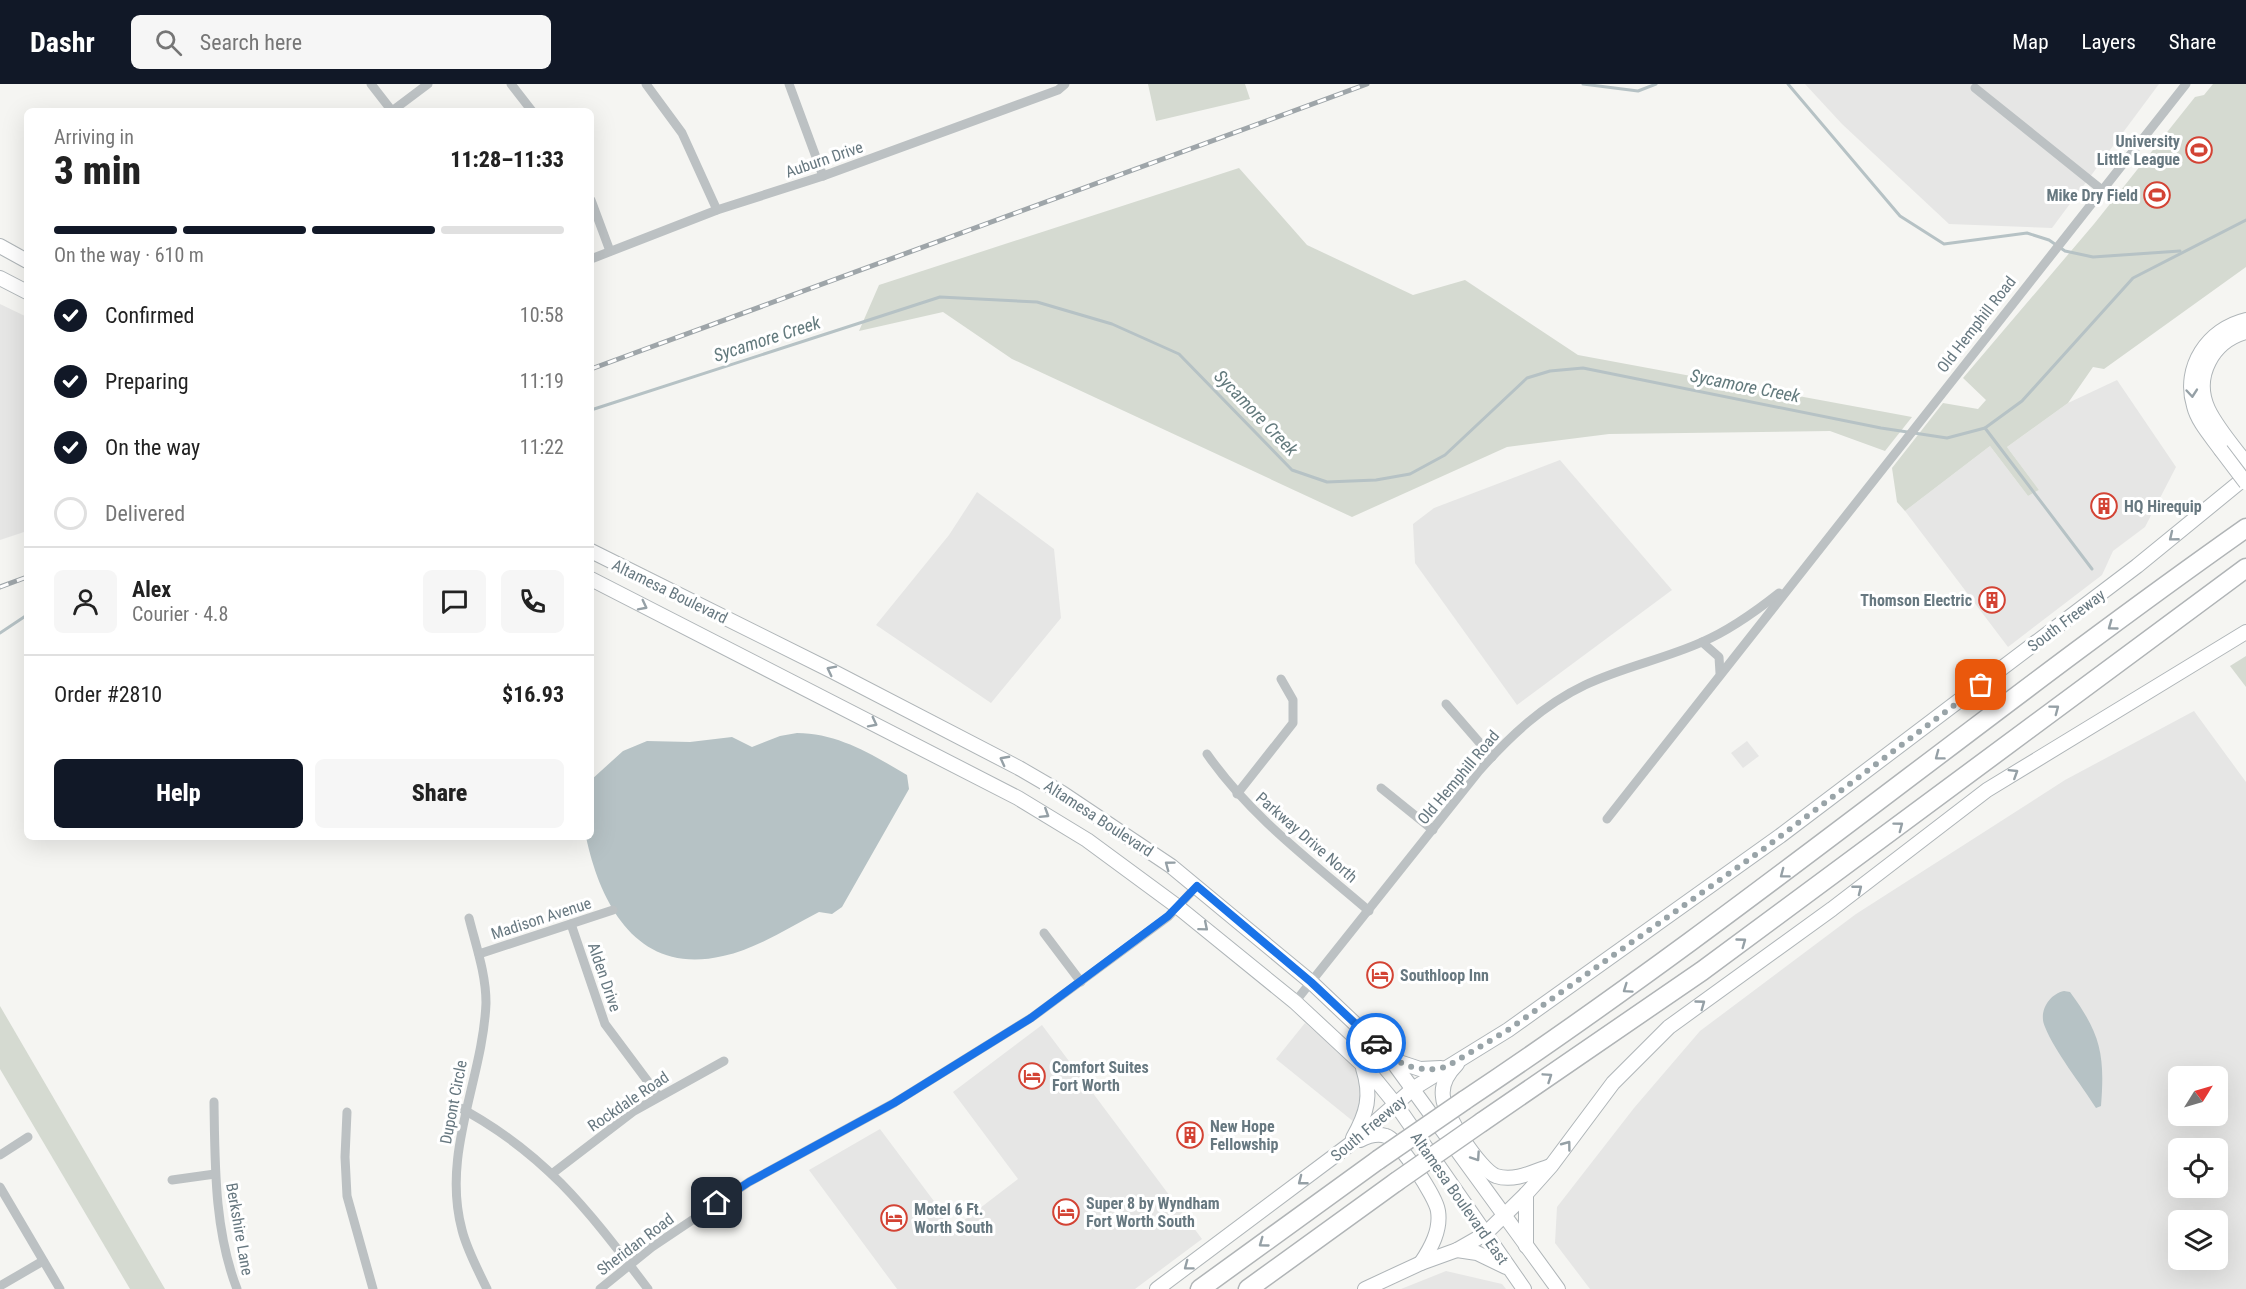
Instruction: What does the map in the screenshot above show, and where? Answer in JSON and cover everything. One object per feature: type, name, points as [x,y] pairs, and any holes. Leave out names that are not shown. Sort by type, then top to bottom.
[{"type":"highway","points":[[2183,572],[2192,554],[2246,513]]},
{"type":"highway","name":"South Freeway","points":[[1200,1289],[1378,1160],[1704,934],[2183,572],[2246,528]]},
{"type":"highway","points":[[1248,1289],[1396,1182],[1702,971],[2246,568]]},
{"type":"highway","points":[[2222,586],[2246,579]]},
{"type":"main road","points":[[0,246],[24,259]]},
{"type":"main road","points":[[0,278],[24,290]]},
{"type":"main road","points":[[2246,320],[2234,323],[2213,337],[2197,358],[2192,373],[2194,407],[2226,446],[2246,463]]},
{"type":"main road","points":[[2246,332],[2220,346],[2211,356],[2204,376],[2204,396],[2207,408],[2246,483]]},
{"type":"main road","name":"South Freeway","points":[[1157,1289],[1349,1145],[1397,1106],[1414,1088],[1534,1012],[1780,836],[2137,566],[2246,477]]},
{"type":"main road","name":"Altamesa Boulevard","points":[[594,552],[832,671],[1019,768],[1137,842],[1197,886],[1311,982],[1391,1058],[1504,1217]]},
{"type":"main road","name":"Altamesa Boulevard","points":[[594,581],[1018,798],[1095,846],[1178,907],[1294,1002],[1362,1064],[1397,1106]]},
{"type":"main road","points":[[1365,1289],[1421,1263],[1457,1250],[1485,1233],[1504,1217],[1551,1166],[1613,1083],[1669,1027],[1832,909],[1987,790],[2246,632]]},
{"type":"main road","points":[[1467,1054],[1448,1074],[1442,1094],[1444,1104],[1478,1162],[1494,1175],[1504,1178],[1516,1177],[1551,1166]]},
{"type":"main road","points":[[1391,1058],[1420,1069],[1446,1067]]},
{"type":"main road","points":[[1349,1145],[1369,1105],[1368,1088],[1362,1064]]},
{"type":"main road","name":"Altamesa Boulevard East","points":[[1397,1106],[1524,1289]]},
{"type":"main road","points":[[1349,1145],[1370,1136],[1387,1136],[1429,1189],[1438,1210],[1438,1226],[1429,1251],[1421,1263]]},
{"type":"main road","points":[[1526,1194],[1526,1246]]},
{"type":"main road","name":"Altamesa Boulevard East","points":[[1504,1217],[1558,1289]]},
{"type":"main road","points":[[1457,1250],[1477,1253],[1509,1268]]},
{"type":"street","points":[[371,84],[390,108]]},
{"type":"street","points":[[396,108],[428,84]]},
{"type":"street","points":[[512,84],[530,108]]},
{"type":"street","points":[[646,84],[682,133],[717,210]]},
{"type":"street","points":[[789,84],[823,176]]},
{"type":"street","name":"Auburn Drive","points":[[594,258],[717,210],[823,176],[1058,90],[1065,84]]},
{"type":"street","name":"Old Hemphill Road","points":[[1607,819],[2186,84]]},
{"type":"street","points":[[1975,88],[2102,190]]},
{"type":"street","points":[[594,208],[610,251]]},
{"type":"street","name":"Old Hemphill Road","points":[[1294,1002],[1492,757],[1535,716],[1567,695],[1603,677],[1702,642],[1747,618],[1791,585]]},
{"type":"street","points":[[1702,642],[1719,657],[1720,673]]},
{"type":"street","points":[[1237,794],[1293,723],[1293,700],[1281,679]]},
{"type":"street","points":[[1446,704],[1492,757]]},
{"type":"street","name":"Parkway Drive North","points":[[1207,754],[1237,794],[1263,821],[1369,910]]},
{"type":"street","points":[[1381,788],[1433,830]]},
{"type":"street","name":"Sheridan Road","points":[[600,1289],[685,1224],[749,1182],[894,1103],[1031,1018],[1178,907],[1197,886]]},
{"type":"street","name":"Madison Avenue","points":[[478,954],[613,910]]},
{"type":"street","name":"Dupont Circle","points":[[469,918],[485,988],[485,1014],[458,1153],[459,1215],[468,1249],[487,1289]]},
{"type":"street","name":"Alden Drive","points":[[571,924],[605,1024],[658,1095]]},
{"type":"street","points":[[1044,933],[1081,982]]},
{"type":"street","name":"Rockdale Road","points":[[553,1173],[658,1095],[724,1061]]},
{"type":"street","name":"Berkshire Lane","points":[[214,1102],[215,1174],[222,1232],[237,1289]]},
{"type":"street","points":[[453,1104],[466,1110],[528,1151],[553,1173],[596,1219],[648,1289]]},
{"type":"street","points":[[347,1112],[345,1157],[347,1196],[373,1289]]},
{"type":"street","points":[[0,1155],[28,1137]]},
{"type":"street","name":"Berkshire Lane","points":[[172,1180],[215,1174]]},
{"type":"street","points":[[0,1187],[60,1289]]},
{"type":"street","points":[[0,1286],[43,1261]]},
{"type":"shaded area","points":[[1148,84],[1245,84],[1250,99],[1156,121]]},
{"type":"shaded area","points":[[1805,84],[2159,84],[2052,228],[1949,224],[1842,124]]},
{"type":"shaded area","points":[[2213,84],[2246,84],[2246,267],[2104,369],[2093,367],[2068,403],[2007,447],[2039,490],[2028,496],[1990,446],[1905,511],[1897,502],[1892,468],[1943,403],[1978,409],[1986,400],[1963,378],[2094,224],[2195,97],[2204,95]]},
{"type":"shaded area","points":[[1239,168],[1307,245],[1413,295],[1465,280],[1578,355],[1912,417],[1885,451],[1830,431],[1609,434],[1507,447],[1352,517],[1012,359],[943,312],[859,331],[879,285]]},
{"type":"shaded area","points":[[0,304],[24,316],[24,532],[0,540]]},
{"type":"shaded area","points":[[2117,380],[2176,467],[2145,527],[2113,551],[2102,575],[2008,647],[1905,511],[1990,446],[2028,496],[2039,490],[2007,447],[2068,403]]},
{"type":"shaded area","points":[[1560,460],[1672,590],[1517,705],[1415,563],[1413,524],[1434,508]]},
{"type":"shaded area","points":[[977,492],[1054,549],[1061,618],[991,703],[876,625],[949,535]]},
{"type":"shaded area","points":[[2246,656],[2246,687],[2230,666]]},
{"type":"shaded area","points":[[2194,711],[2246,782],[2246,1289],[1590,1289],[1555,1243],[1557,1207],[1634,1108],[1700,1031],[1856,914],[2065,780]]},
{"type":"shaded area","points":[[797,733],[812,734],[841,741],[855,746],[907,775],[909,789],[842,907],[832,914],[819,912],[760,943],[723,956],[694,960],[668,956],[647,946],[629,930],[614,911],[593,863],[587,840],[594,840],[594,777],[623,751],[647,741],[690,742],[732,737],[752,747],[780,736]]},
{"type":"shaded area","points":[[1747,741],[1759,756],[1743,768],[1731,753]]},
{"type":"shaded area","points":[[2064,991],[2070,992],[2080,1007],[2099,1046],[2102,1088],[2101,1106],[2096,1108],[2055,1047],[2043,1021],[2046,1004],[2054,996]]},
{"type":"shaded area","points":[[0,1006],[165,1289],[130,1289],[0,1069]]},
{"type":"shaded area","points":[[1305,1023],[1355,1066],[1364,1082],[1363,1111],[1354,1122],[1276,1059]]},
{"type":"shaded area","points":[[1042,1025],[1202,1239],[1135,1289],[897,1289],[809,1170],[880,1129],[954,1228],[1018,1179],[953,1092]]},
{"type":"shaded area","points":[[1446,1271],[1502,1284],[1506,1289],[1401,1289]]},
{"type":"waterway","points":[[1583,84],[1638,91],[1656,84]]},
{"type":"waterway","points":[[1788,84],[1900,216],[1944,244],[2027,233],[2049,240],[2065,251],[2093,257],[2180,251]]},
{"type":"waterway","name":"Sycamore Creek","points":[[594,409],[940,297],[1037,302],[1112,324],[1179,354],[1292,470],[1327,482],[1376,480],[1410,474],[1445,455],[1527,378],[1550,371],[1583,368],[1881,428],[1947,438],[1985,428],[2022,401],[2133,278],[2246,220]]},
{"type":"waterway","points":[[1985,428],[2092,569]]},
{"type":"waterway","name":"Sycamore Creek","points":[[0,633],[24,617]]},
{"type":"railway","points":[[594,368],[1367,84]]},
{"type":"railway","points":[[0,587],[24,578]]},
{"type":"way so far","points":[[1376,1043],[1391,1058],[1408,1066],[1428,1070],[1446,1067],[1508,1030],[1762,850],[1981,685]]},
{"type":"place","name":"University Little League","points":[[2199,150]]},
{"type":"place","name":"Mike Dry Field","points":[[2157,195]]},
{"type":"place","name":"HQ Hirequip","points":[[2104,506]]},
{"type":"place","name":"Thomson Electric","points":[[1992,600]]},
{"type":"place","name":"Southloop Inn","points":[[1380,975]]},
{"type":"place","name":"Comfort Suites Fort Worth","points":[[1032,1076]]},
{"type":"place","name":"New Hope Fellowship","points":[[1190,1135]]},
{"type":"place","name":"Super 8 by Wyndham Fort Worth South","points":[[1066,1212]]},
{"type":"place","name":"Motel 6 Ft. Worth South","points":[[894,1218]]},
{"type":"route","points":[[717,1203],[749,1182],[894,1103],[1031,1018],[1168,916],[1197,886],[1311,982],[1376,1043]]}]
